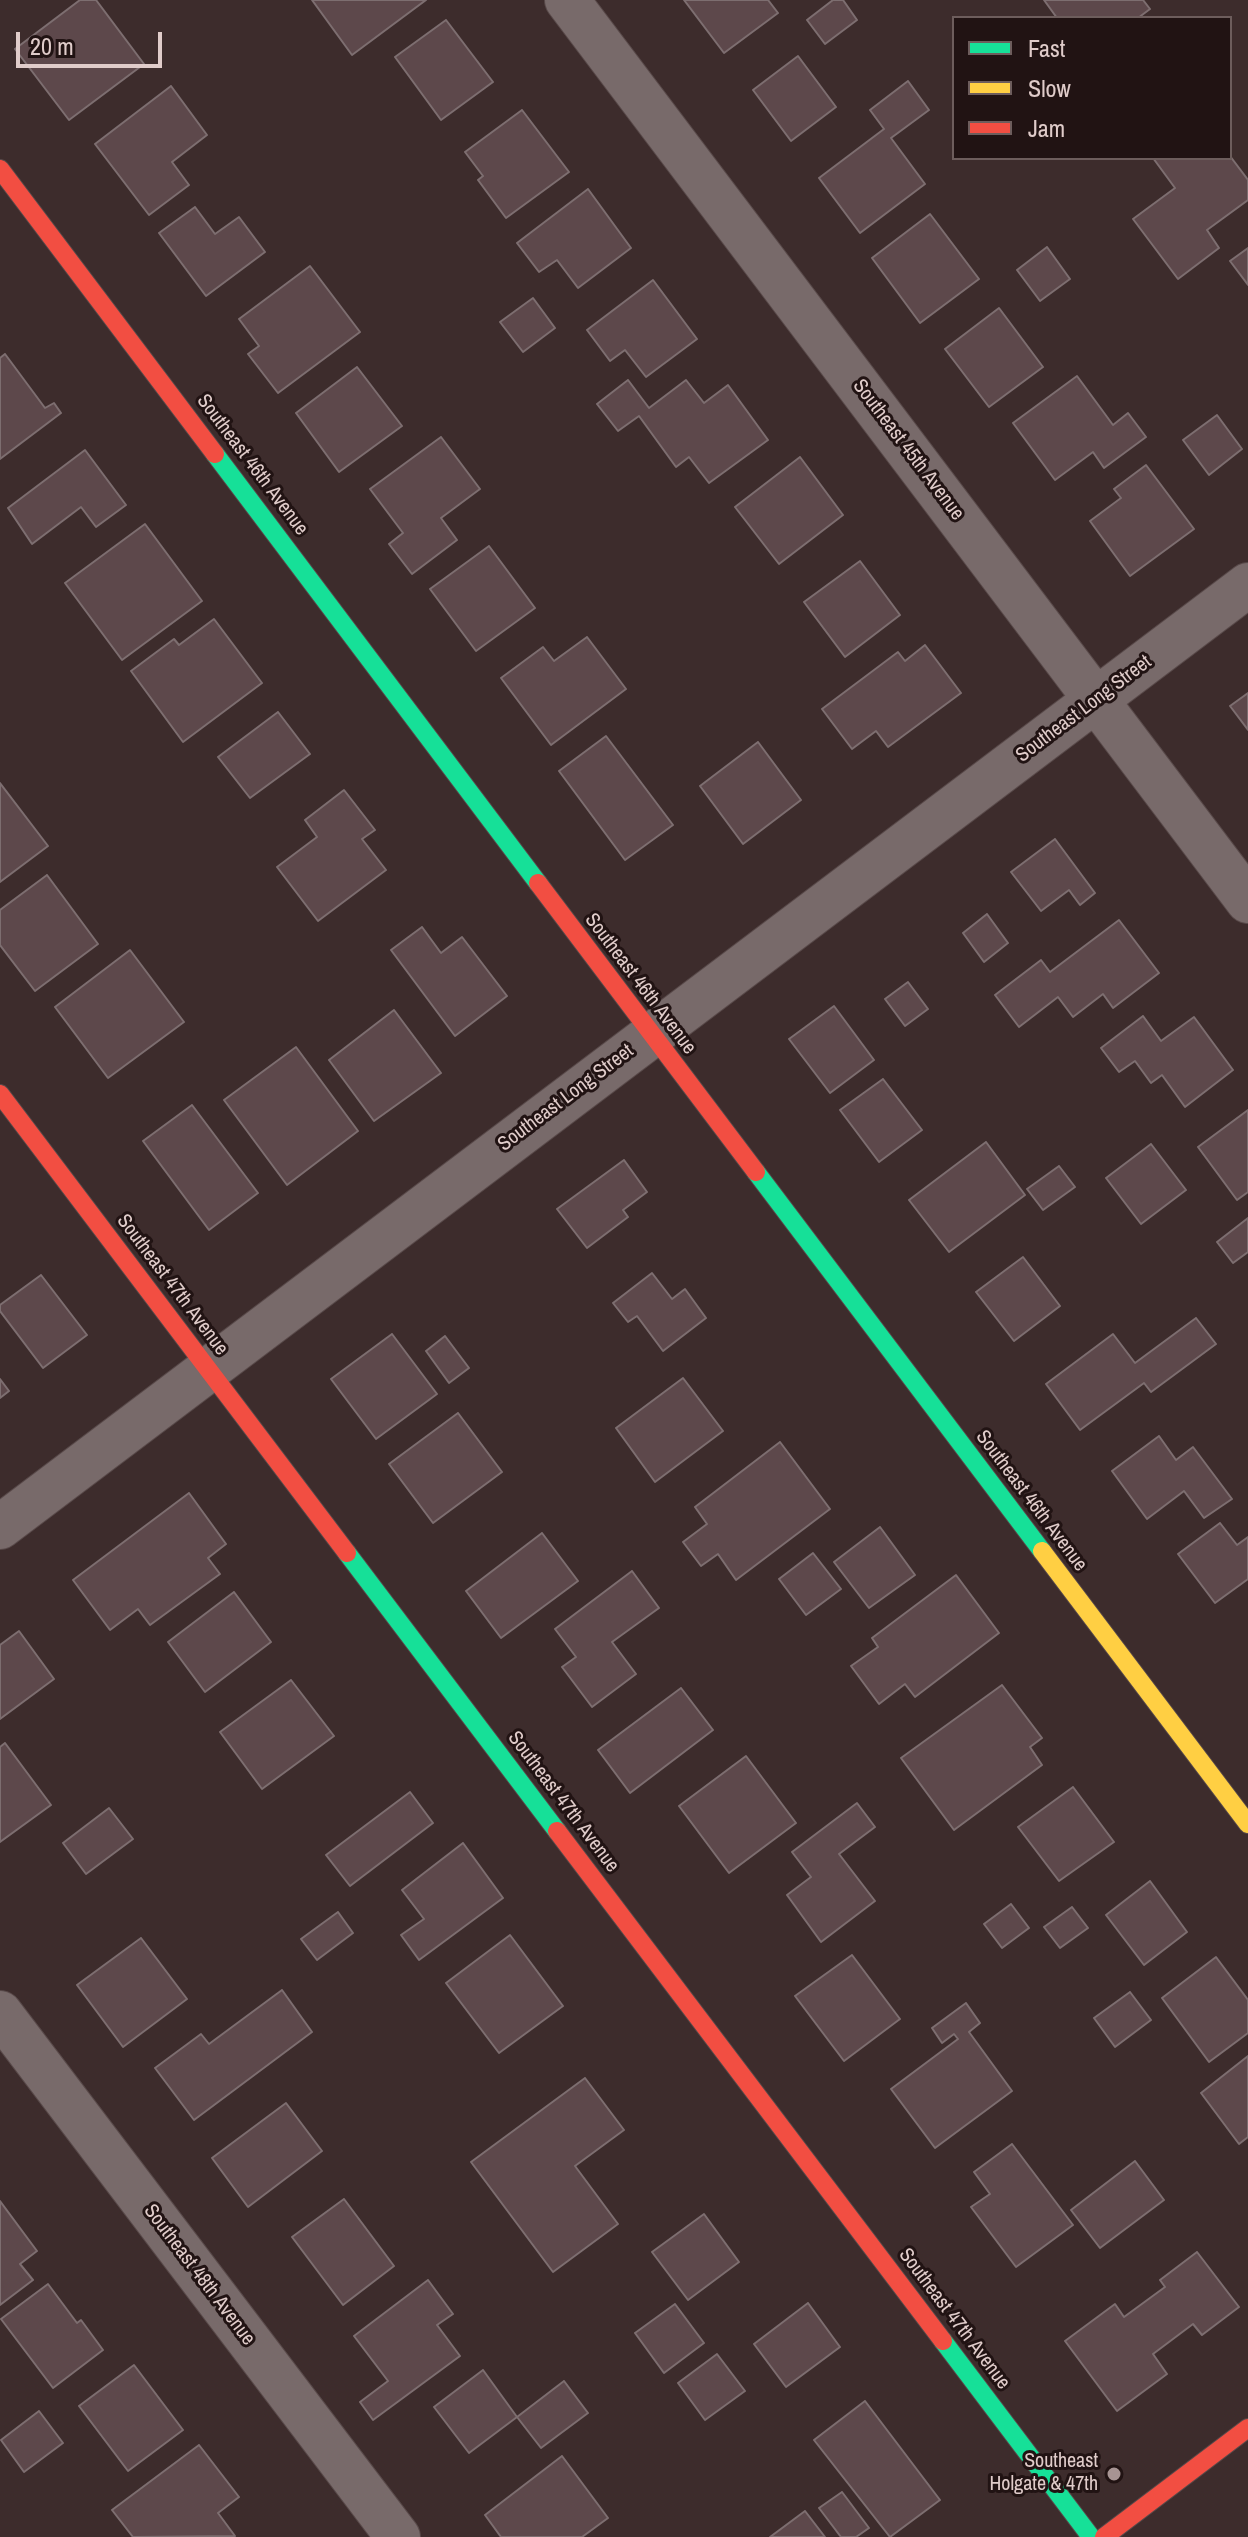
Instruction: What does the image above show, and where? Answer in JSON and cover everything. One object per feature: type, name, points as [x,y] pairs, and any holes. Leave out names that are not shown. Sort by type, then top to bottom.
[{"type":"street","name":"Southeast 45th Avenue","points":[[567,0],[1248,901]]},
{"type":"street","name":"Southeast 46th Avenue","points":[[0,169],[1248,1824]]},
{"type":"street","name":"Southeast Long Street","points":[[0,1527],[1248,585]]},
{"type":"street","name":"Southeast 47th Avenue","points":[[0,1094],[1091,2537]]},
{"type":"street","name":"Southeast 48th Avenue","points":[[0,2013],[398,2537]]},
{"type":"street","points":[[1104,2537],[1248,2428]]},
{"type":"building","points":[[80,0],[96,0],[144,64],[69,120],[15,49]]},
{"type":"building","points":[[312,0],[426,0],[352,55]]},
{"type":"building","points":[[684,0],[768,0],[778,13],[724,53]]},
{"type":"building","points":[[833,0],[843,0],[857,20],[825,44],[807,20]]},
{"type":"building","points":[[1044,0],[1143,0],[1150,9],[1141,16],[1056,16]]},
{"type":"building","points":[[446,20],[493,82],[441,120],[395,57]]},
{"type":"building","points":[[798,56],[836,107],[791,141],[753,90]]},
{"type":"building","points":[[908,81],[929,110],[891,138],[925,184],[860,233],[819,178],[884,129],[870,110]]},
{"type":"building","points":[[171,86],[207,135],[172,162],[189,185],[149,215],[95,144]]},
{"type":"building","points":[[522,110],[569,172],[506,218],[478,180],[483,176],[465,152]]},
{"type":"building","points":[[1232,159],[1248,180],[1248,200],[1207,230],[1219,248],[1178,279],[1133,219],[1175,188],[1154,160]]},
{"type":"building","points":[[588,189],[631,248],[578,288],[557,260],[539,272],[517,243]]},
{"type":"building","points":[[195,207],[215,234],[239,217],[265,252],[206,296],[159,233]]},
{"type":"building","points":[[930,214],[979,279],[920,323],[872,258]]},
{"type":"building","points":[[1047,247],[1070,279],[1040,301],[1017,270]]},
{"type":"building","points":[[1248,248],[1248,285],[1230,261]]},
{"type":"building","points":[[310,266],[360,332],[278,393],[248,354],[259,346],[239,319]]},
{"type":"building","points":[[653,280],[697,339],[646,377],[625,350],[610,361],[587,330]]},
{"type":"building","points":[[533,298],[555,328],[523,352],[500,322]]},
{"type":"building","points":[[999,308],[1043,367],[989,407],[945,349]]},
{"type":"building","points":[[5,354],[45,408],[54,403],[61,413],[0,459],[0,358]]},
{"type":"building","points":[[357,367],[402,426],[339,472],[296,413]]},
{"type":"building","points":[[1077,376],[1113,425],[1128,413],[1146,437],[1104,468],[1093,452],[1055,480],[1013,423]]},
{"type":"building","points":[[628,380],[649,408],[686,380],[704,403],[728,385],[768,440],[709,483],[689,457],[676,467],[639,416],[618,431],[597,404]]},
{"type":"building","points":[[1217,415],[1242,449],[1209,475],[1183,440]]},
{"type":"building","points":[[441,437],[480,489],[441,518],[457,540],[412,574],[389,544],[403,533],[370,489]]},
{"type":"building","points":[[85,450],[126,505],[96,527],[81,507],[32,544],[8,508]]},
{"type":"building","points":[[800,457],[843,515],[779,564],[735,507]]},
{"type":"building","points":[[1146,465],[1194,529],[1130,576],[1090,521],[1121,498],[1114,489]]},
{"type":"building","points":[[145,524],[202,601],[122,660],[65,583]]},
{"type":"building","points":[[489,546],[535,608],[476,651],[430,589]]},
{"type":"building","points":[[860,561],[900,615],[845,657],[804,602]]},
{"type":"building","points":[[214,619],[262,683],[183,742],[131,671],[174,639],[179,645]]},
{"type":"building","points":[[587,637],[626,689],[551,745],[501,678],[543,647],[554,661]]},
{"type":"building","points":[[925,645],[961,693],[888,747],[876,731],[852,749],[822,709],[898,652],[905,661]]},
{"type":"building","points":[[1248,693],[1248,730],[1230,706]]},
{"type":"building","points":[[278,712],[310,754],[250,798],[218,757]]},
{"type":"building","points":[[606,736],[673,825],[625,860],[559,771]]},
{"type":"building","points":[[758,742],[801,800],[743,844],[700,786]]},
{"type":"building","points":[[0,783],[48,846],[0,882]]},
{"type":"building","points":[[344,790],[375,830],[362,839],[386,870],[318,921],[277,867],[317,837],[305,820]]},
{"type":"building","points":[[1055,839],[1095,893],[1080,905],[1069,890],[1041,911],[1011,872]]},
{"type":"building","points":[[47,875],[98,944],[35,991],[0,945],[0,910]]},
{"type":"building","points":[[987,914],[1008,943],[984,962],[963,933]]},
{"type":"building","points":[[1119,920],[1159,973],[1113,1008],[1103,994],[1073,1017],[1058,997],[1019,1027],[995,995],[1041,960],[1050,972]]},
{"type":"building","points":[[422,927],[441,953],[462,937],[507,996],[455,1036],[391,950]]},
{"type":"building","points":[[130,950],[184,1022],[108,1078],[55,1007]]},
{"type":"building","points":[[908,982],[928,1009],[905,1026],[885,999]]},
{"type":"building","points":[[834,1006],[874,1060],[830,1093],[789,1039]]},
{"type":"building","points":[[394,1010],[441,1073],[374,1121],[329,1060]]},
{"type":"building","points":[[1143,1016],[1161,1041],[1194,1017],[1233,1070],[1185,1107],[1162,1075],[1151,1083],[1135,1061],[1119,1072],[1101,1048]]},
{"type":"building","points":[[296,1047],[358,1131],[287,1185],[224,1100]]},
{"type":"building","points":[[883,1079],[922,1130],[879,1162],[840,1110]]},
{"type":"building","points":[[192,1105],[258,1193],[209,1230],[143,1141]]},
{"type":"building","points":[[1248,1110],[1248,1192],[1237,1200],[1198,1147]]},
{"type":"building","points":[[986,1142],[1025,1195],[949,1252],[909,1200]]},
{"type":"building","points":[[1151,1144],[1186,1190],[1141,1224],[1106,1178]]},
{"type":"building","points":[[624,1160],[647,1192],[623,1210],[628,1217],[587,1248],[557,1209]]},
{"type":"building","points":[[1059,1166],[1075,1187],[1043,1210],[1027,1189]]},
{"type":"building","points":[[1248,1218],[1248,1252],[1233,1263],[1217,1242]]},
{"type":"building","points":[[1023,1257],[1060,1306],[1014,1341],[976,1292]]},
{"type":"building","points":[[652,1273],[672,1299],[685,1289],[706,1318],[663,1351],[637,1316],[628,1322],[613,1303]]},
{"type":"building","points":[[41,1275],[87,1335],[43,1368],[0,1311],[0,1305]]},
{"type":"building","points":[[1196,1318],[1216,1344],[1151,1392],[1144,1383],[1080,1430],[1046,1384],[1113,1334],[1135,1363]]},
{"type":"building","points":[[392,1334],[437,1394],[376,1439],[331,1379]]},
{"type":"building","points":[[445,1336],[469,1368],[449,1383],[426,1351]]},
{"type":"building","points":[[683,1378],[723,1431],[655,1482],[616,1428]]},
{"type":"building","points":[[0,1379],[9,1391],[0,1398]]},
{"type":"building","points":[[458,1413],[502,1472],[433,1523],[389,1464]]},
{"type":"building","points":[[1159,1436],[1176,1460],[1193,1447],[1232,1499],[1204,1518],[1184,1491],[1147,1519],[1112,1471]]},
{"type":"building","points":[[780,1442],[830,1509],[736,1580],[718,1554],[701,1566],[683,1542],[707,1524],[695,1507]]},
{"type":"building","points":[[189,1493],[226,1544],[208,1558],[220,1574],[150,1625],[138,1609],[110,1630],[73,1580]]},
{"type":"building","points":[[1220,1523],[1237,1545],[1248,1537],[1248,1579],[1215,1603],[1178,1554]]},
{"type":"building","points":[[880,1527],[915,1575],[869,1608],[834,1562]]},
{"type":"building","points":[[542,1533],[578,1581],[501,1638],[466,1591]]},
{"type":"building","points":[[813,1553],[841,1589],[806,1615],[779,1579]]},
{"type":"building","points":[[632,1571],[659,1608],[612,1642],[636,1674],[592,1707],[562,1667],[576,1657],[555,1629]]},
{"type":"building","points":[[956,1575],[999,1633],[915,1697],[905,1684],[879,1704],[851,1666],[878,1647],[872,1638]]},
{"type":"building","points":[[234,1592],[271,1642],[205,1692],[168,1642]]},
{"type":"building","points":[[19,1631],[54,1679],[0,1719],[0,1645]]},
{"type":"building","points":[[291,1680],[334,1736],[262,1789],[220,1732]]},
{"type":"building","points":[[1002,1685],[1042,1738],[1030,1747],[1042,1765],[954,1830],[901,1758]]},
{"type":"building","points":[[681,1688],[713,1730],[630,1793],[598,1750]]},
{"type":"building","points":[[5,1743],[51,1805],[0,1842],[0,1747]]},
{"type":"building","points":[[746,1756],[796,1823],[729,1873],[679,1806]]},
{"type":"building","points":[[1073,1787],[1114,1842],[1059,1881],[1018,1827]]},
{"type":"building","points":[[410,1792],[433,1823],[350,1886],[326,1855]]},
{"type":"building","points":[[857,1803],[875,1827],[839,1854],[875,1901],[821,1942],[787,1895],[811,1877],[792,1852]]},
{"type":"building","points":[[109,1808],[133,1839],[86,1874],[63,1843]]},
{"type":"building","points":[[463,1843],[503,1898],[419,1960],[401,1935],[424,1919],[402,1890]]},
{"type":"building","points":[[1150,1881],[1187,1932],[1144,1965],[1106,1915]]},
{"type":"building","points":[[1011,1904],[1029,1928],[1002,1948],[984,1924]]},
{"type":"building","points":[[1072,1907],[1088,1928],[1060,1948],[1044,1927]]},
{"type":"building","points":[[338,1912],[353,1933],[317,1960],[301,1939]]},
{"type":"building","points":[[510,1935],[563,2006],[499,2053],[446,1983]]},
{"type":"building","points":[[141,1938],[187,1999],[123,2047],[77,1985]]},
{"type":"building","points":[[852,1955],[900,2019],[844,2061],[795,1996]]},
{"type":"building","points":[[1216,1957],[1248,2000],[1248,2033],[1209,2062],[1162,1998]]},
{"type":"building","points":[[282,1990],[312,2032],[194,2120],[155,2068],[201,2034],[209,2044]]},
{"type":"building","points":[[1130,1992],[1151,2020],[1115,2047],[1094,2018]]},
{"type":"building","points":[[966,2003],[980,2023],[969,2032],[1012,2091],[935,2148],[891,2089],[958,2039],[954,2034],[942,2043],[932,2028]]},
{"type":"building","points":[[1248,2056],[1248,2137],[1239,2144],[1201,2093]]},
{"type":"building","points":[[585,2078],[624,2130],[575,2166],[618,2224],[553,2272],[471,2162]]},
{"type":"building","points":[[286,2103],[322,2151],[248,2207],[212,2158]]},
{"type":"building","points":[[1012,2144],[1073,2225],[1016,2267],[971,2207],[990,2194],[974,2172]]},
{"type":"building","points":[[1135,2161],[1164,2200],[1100,2248],[1071,2210]]},
{"type":"building","points":[[344,2199],[394,2266],[343,2305],[292,2237]]},
{"type":"building","points":[[0,2201],[37,2251],[20,2264],[33,2280],[0,2305]]},
{"type":"building","points":[[704,2214],[739,2262],[688,2300],[652,2252]]},
{"type":"building","points":[[1197,2252],[1239,2307],[1202,2335],[1193,2324],[1153,2354],[1167,2374],[1117,2411],[1065,2341],[1115,2304],[1124,2317],[1165,2287],[1160,2280]]},
{"type":"building","points":[[428,2280],[453,2314],[437,2325],[460,2356],[373,2420],[360,2402],[388,2381],[354,2336]]},
{"type":"building","points":[[48,2284],[77,2323],[81,2320],[103,2350],[53,2388],[1,2319]]},
{"type":"building","points":[[808,2303],[840,2347],[786,2387],[754,2344]]},
{"type":"building","points":[[675,2304],[704,2343],[664,2373],[635,2333]]},
{"type":"building","points":[[717,2354],[745,2391],[705,2420],[678,2383]]},
{"type":"building","points":[[134,2365],[183,2430],[128,2471],[79,2406]]},
{"type":"building","points":[[483,2370],[517,2417],[469,2453],[434,2407]]},
{"type":"building","points":[[564,2381],[588,2413],[541,2448],[517,2417]]},
{"type":"building","points":[[865,2401],[940,2500],[890,2537],[814,2440]]},
{"type":"building","points":[[39,2411],[63,2443],[24,2472],[1,2440]]},
{"type":"building","points":[[199,2445],[239,2497],[218,2513],[235,2536],[133,2537],[112,2510]]},
{"type":"building","points":[[562,2456],[608,2518],[582,2537],[501,2537],[485,2515]]},
{"type":"building","points":[[842,2492],[869,2528],[856,2537],[841,2537],[819,2508]]},
{"type":"building","points":[[805,2511],[825,2537],[770,2537]]},
{"type":"traffic: fast","points":[[215,454],[538,883]]},
{"type":"traffic: fast","points":[[756,1172],[1042,1551]]},
{"type":"traffic: fast","points":[[347,1553],[557,1831]]},
{"type":"traffic: fast","points":[[943,2341],[1091,2537]]},
{"type":"traffic: slow","points":[[1042,1551],[1248,1824]]},
{"type":"traffic: jam","points":[[0,169],[215,454]]},
{"type":"traffic: jam","points":[[538,883],[756,1172]]},
{"type":"traffic: jam","points":[[0,1094],[347,1553]]},
{"type":"traffic: jam","points":[[557,1831],[943,2341]]},
{"type":"traffic: jam","points":[[1104,2537],[1248,2428]]},
{"type":"place","name":"Southeast Holgate & 47th","points":[[1114,2474]]}]
